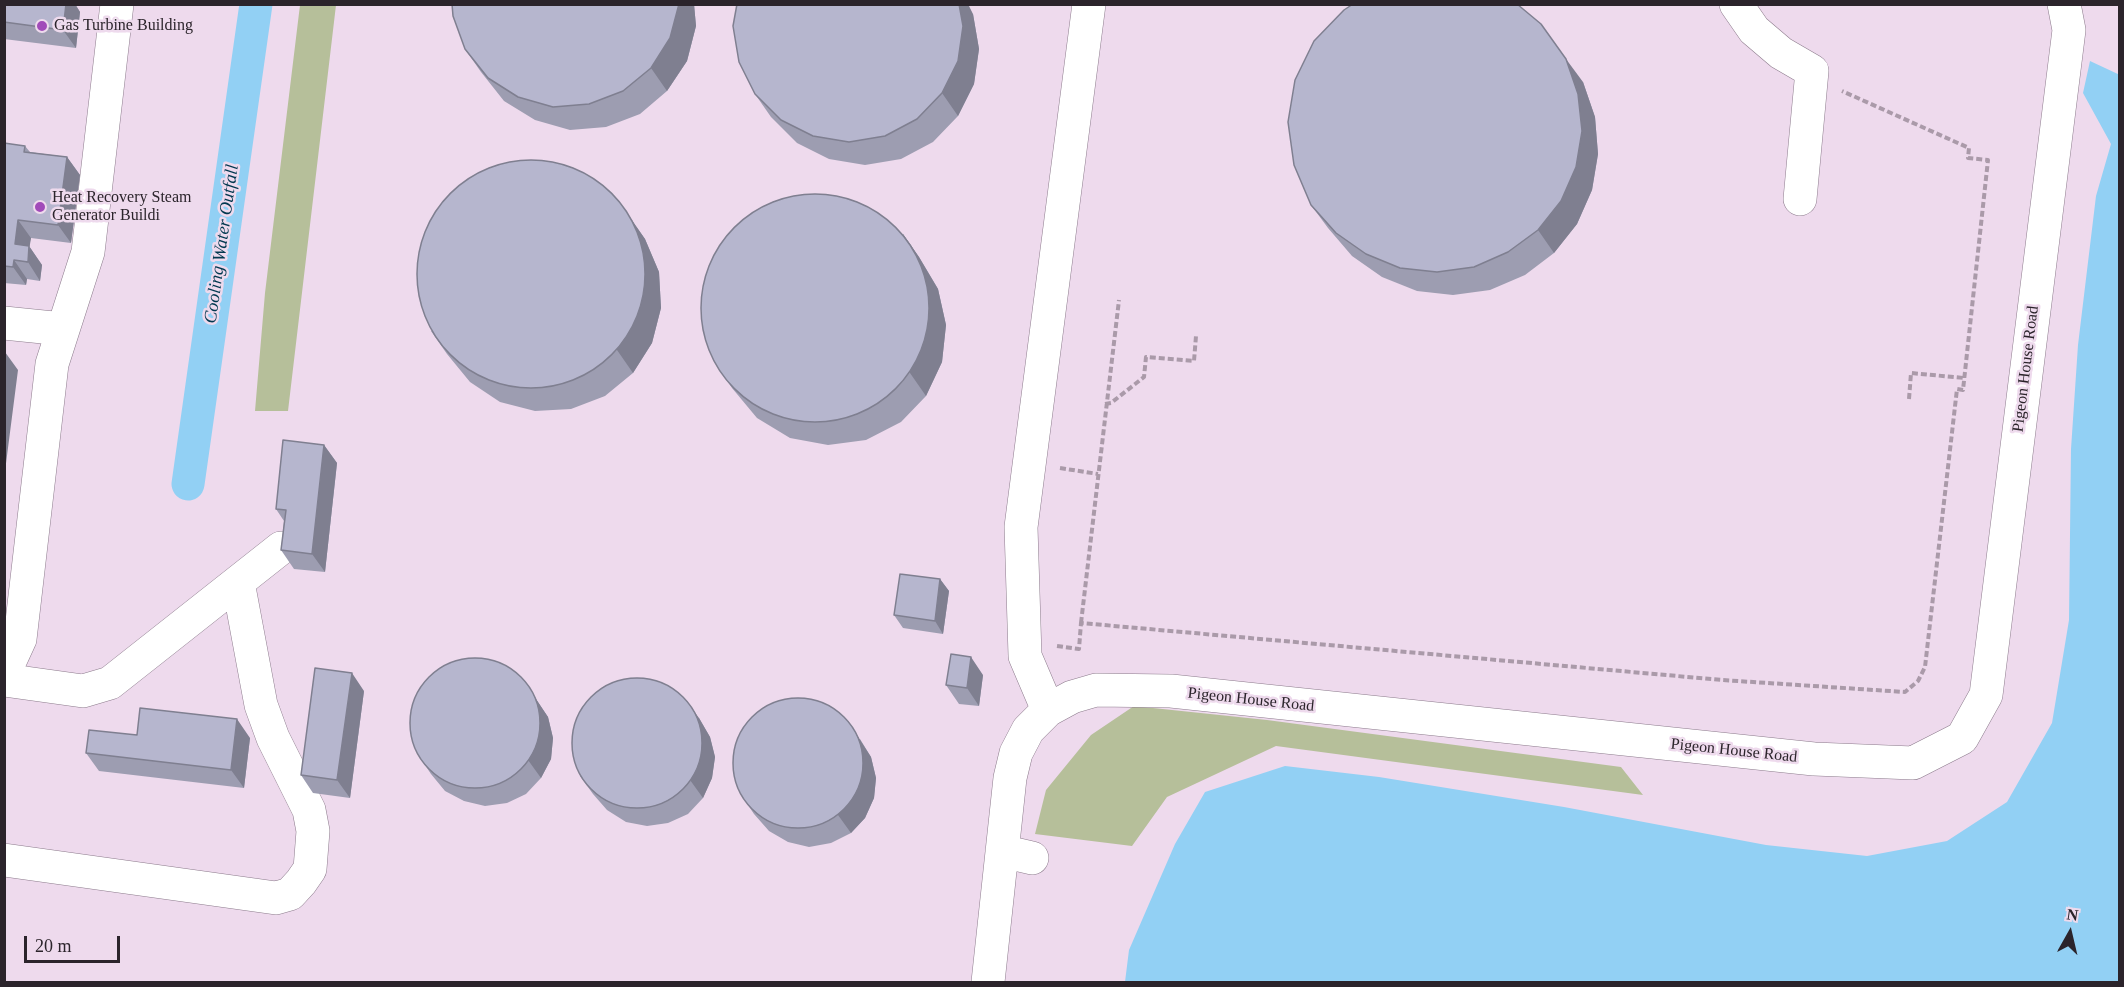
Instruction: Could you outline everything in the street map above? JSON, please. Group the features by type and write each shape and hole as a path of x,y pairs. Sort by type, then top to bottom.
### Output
{"street":[{"path":"4,674 20,639 52,364 88,252 117,4"},
{"path":"1048,710 1025,656 1021,527 1089,4"},
{"path":"1736,4 1754,30 1780,53 1812,71 1800,198"},
{"name":"Pigeon House Road","path":"987,982 1017,855 1016,753 1028,730 1048,710 1072,697 1096,690 1171,691 1814,759 1913,763 1962,738 1986,695 2069,30 2064,4"},
{"path":"4,322 63,329"},
{"path":"4,680 82,692 110,683 282,548"},
{"path":"4,860 276,898 290,894 301,882 310,869 313,831 309,810 273,738 261,705 238,582"}],"path":[{"path":"1082,623 1722,680 1905,692 1918,681 1925,667 1957,389 1963,390 1988,160 1968,158 1969,148 1812,77"},
{"path":"1024,642 1079,649 1105,404 1119,300"},
{"path":"1105,404 1111,403 1144,377 1146,357 1194,361 1197,336"},
{"path":"1909,399 1911,373 1964,378"}],"green space":[{"path":"300,5 336,5 288,411 255,411 265,293"},
{"path":"1134,706 1267,720 1621,767 1643,795 1276,746 1167,797 1132,846 1035,834 1046,790 1091,735"}],"water":[{"path":"2090,61 2120,75 2119,982 1125,982 1129,950 1175,844 1205,792 1285,766 1379,777 1564,807 1766,845 1867,856 1947,841 2007,802 2052,723 2069,620 2071,449 2078,345 2096,196 2111,144 2083,93"}],"building":[{"path":"4,4 66,4 63,30 4,22"},
{"path":"452,4 679,4 670,38 651,68 623,91 589,104 553,107 518,97 488,78 465,49 453,16"},
{"path":"737,4 959,4 963,26 958,61 942,93 917,119 885,136 849,142 813,136 781,120 755,94 739,62 733,26"},
{"path":"1353,4 1517,4 1541,24 1566,59 1578,94 1582,131 1576,167 1561,201 1538,230 1508,252 1474,267 1437,272 1400,268 1366,254 1336,233 1311,205 1294,165 1288,122 1295,80 1314,41 1344,10"},
{"name":"Heat Recovery Steam Generator Buildi","path":"4,143 25,146 24,152 67,157 58,225 18,220 15,244 29,246 28,262 14,260 13,267 4,266"},
{"path":"531,160 553,162 575,169 594,179 619,202 631,220 640,241 645,274 643,296 636,318 626,337 603,362 585,374 564,383 531,388 509,386 487,379 468,369 443,346 431,328 422,307 417,274 419,252 426,230 436,211 459,186 477,174 498,165"},
{"path":"815,194 848,199 869,208 887,220 903,236 915,254 924,275 929,308 924,341 915,362 903,380 887,396 869,408 848,417 815,422 782,417 761,408 743,396 727,380 715,362 706,341 701,308 706,275 715,254 727,236 743,220 761,208 782,199"},
{"path":"283,440 324,445 312,554 281,550 286,510 276,509"},
{"path":"900,574 940,579 935,621 894,615"},
{"path":"951,654 971,657 967,688 946,685"},
{"path":"475,658 500,663 521,677 535,698 540,723 535,748 521,769 500,783 475,788 450,783 429,769 415,748 410,723 415,698 429,677 450,663"},
{"path":"315,668 352,673 337,780 301,775"},
{"path":"637,678 662,683 683,697 697,718 702,743 697,768 683,789 662,803 637,808 612,803 591,789 577,768 572,743 577,718 591,697 612,683"},
{"path":"798,698 823,703 844,717 858,738 863,763 858,788 844,809 823,823 798,828 773,823 752,809 738,788 733,763 738,738 752,717 773,703"},
{"path":"140,708 237,719 231,770 86,753 89,730 137,735"}],"waterway":[{"name":"Cooling Water Outfall","path":"188,484 256,4"}],"place":[{"name":"Gas Turbine Building","path":"42,26"},
{"name":"Heat Recovery Steam Generator Buildi","path":"40,207"}]}
